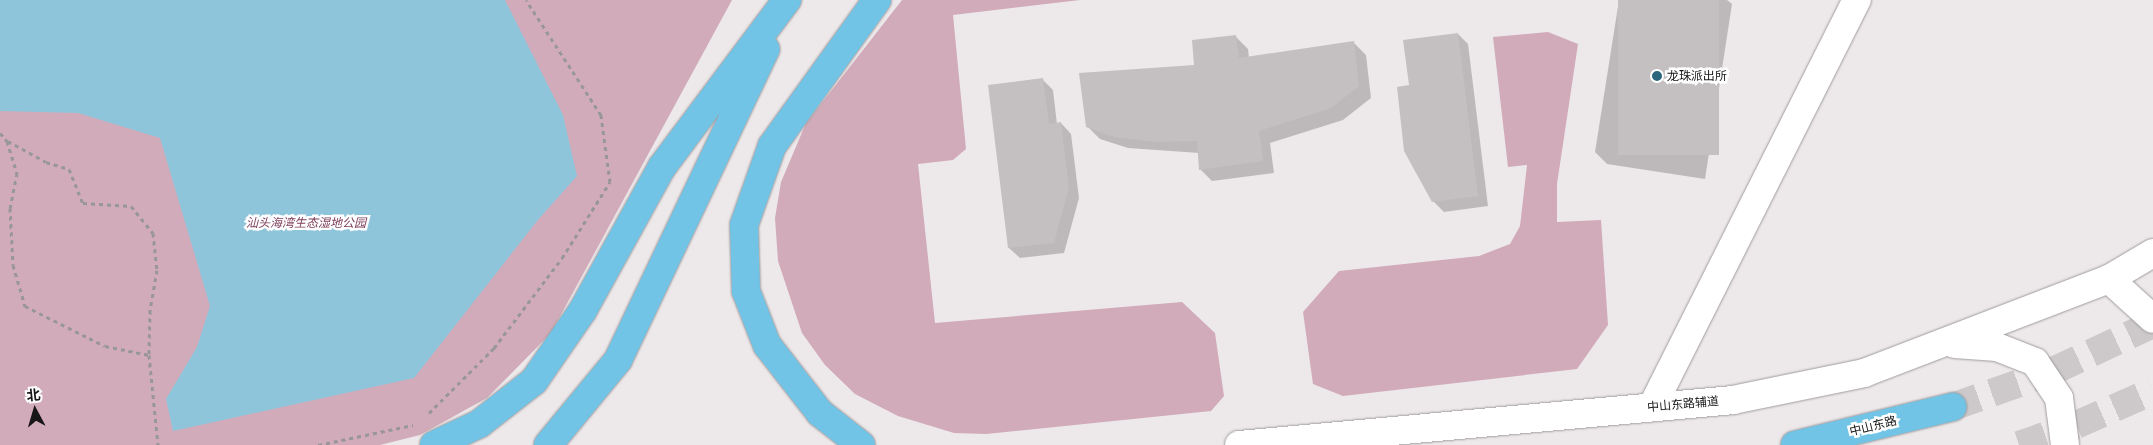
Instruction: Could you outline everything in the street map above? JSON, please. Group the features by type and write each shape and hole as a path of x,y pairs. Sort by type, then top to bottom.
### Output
{"highway":[{"path":"426,434 479,424 534,381 583,310 662,167 788,0"},
{"path":"548,445 618,360 788,0"},
{"path":"861,445 820,413 767,345 746,291 744,225 772,146 877,0"},
{"name":"中山东路","path":"1795,445 1952,407"}],"street":[{"path":"1652,407 1857,0"},
{"name":"中山东路辅道","path":"1239,445 1734,400 1864,374 1947,344 2109,279 2153,253"},
{"path":"2109,279 2153,319"},
{"path":"1947,344 1997,347 2035,362 2058,398 2065,445"}],"path":[{"path":"426,417 494,348 562,258 610,182 601,115 526,0"},
{"path":"0,133 7,141 46,162 69,169 83,203 131,206 153,233 157,270 150,310 149,355 158,445"},
{"path":"7,141 17,173 10,208 13,265 25,306 106,346 149,355"},
{"path":"318,445 426,434"}],"green space":[{"name":"汕头海湾生态湿地公园","path":"0,0 732,0 551,333 487,398 420,435 380,445 0,445"},
{"path":"902,0 1080,0 953,15 966,149 953,160 918,164 935,323 1182,302 1215,333 1224,396 1211,411 986,434 954,433 898,416 855,394 825,365 802,333 778,261 775,218 781,182 806,123"},
{"path":"1548,32 1578,44 1557,184 1557,222 1601,220 1608,325 1577,369 1343,396 1313,384 1303,312 1339,271 1479,256 1510,244 1520,226 1527,165 1508,167 1493,37"}],"water":[{"path":"0,0 505,0 563,115 577,176 537,221 414,378 173,431 166,399 197,347 210,306 160,138 78,113 0,111"}],"building":[{"name":"龙珠派出所","path":"1618,0 1719,0 1719,155 1618,155"},
{"path":"1458,33 1478,196 1432,202 1404,151 1397,87 1409,85 1403,40"},
{"path":"1236,35 1239,58 1354,41 1359,86 1331,108 1259,131 1263,161 1199,170 1197,141 1155,142 1115,137 1086,127 1079,73 1194,65 1192,40"},
{"path":"1043,78 1049,124 1061,122 1069,187 1054,243 1008,248 988,85"}],"tunnel":[{"path":"1952,407 2053,371 2153,324"},
{"path":"2019,445 2076,425 2153,391"}],"place":[{"name":"龙珠派出所","path":"1657,76"}]}
